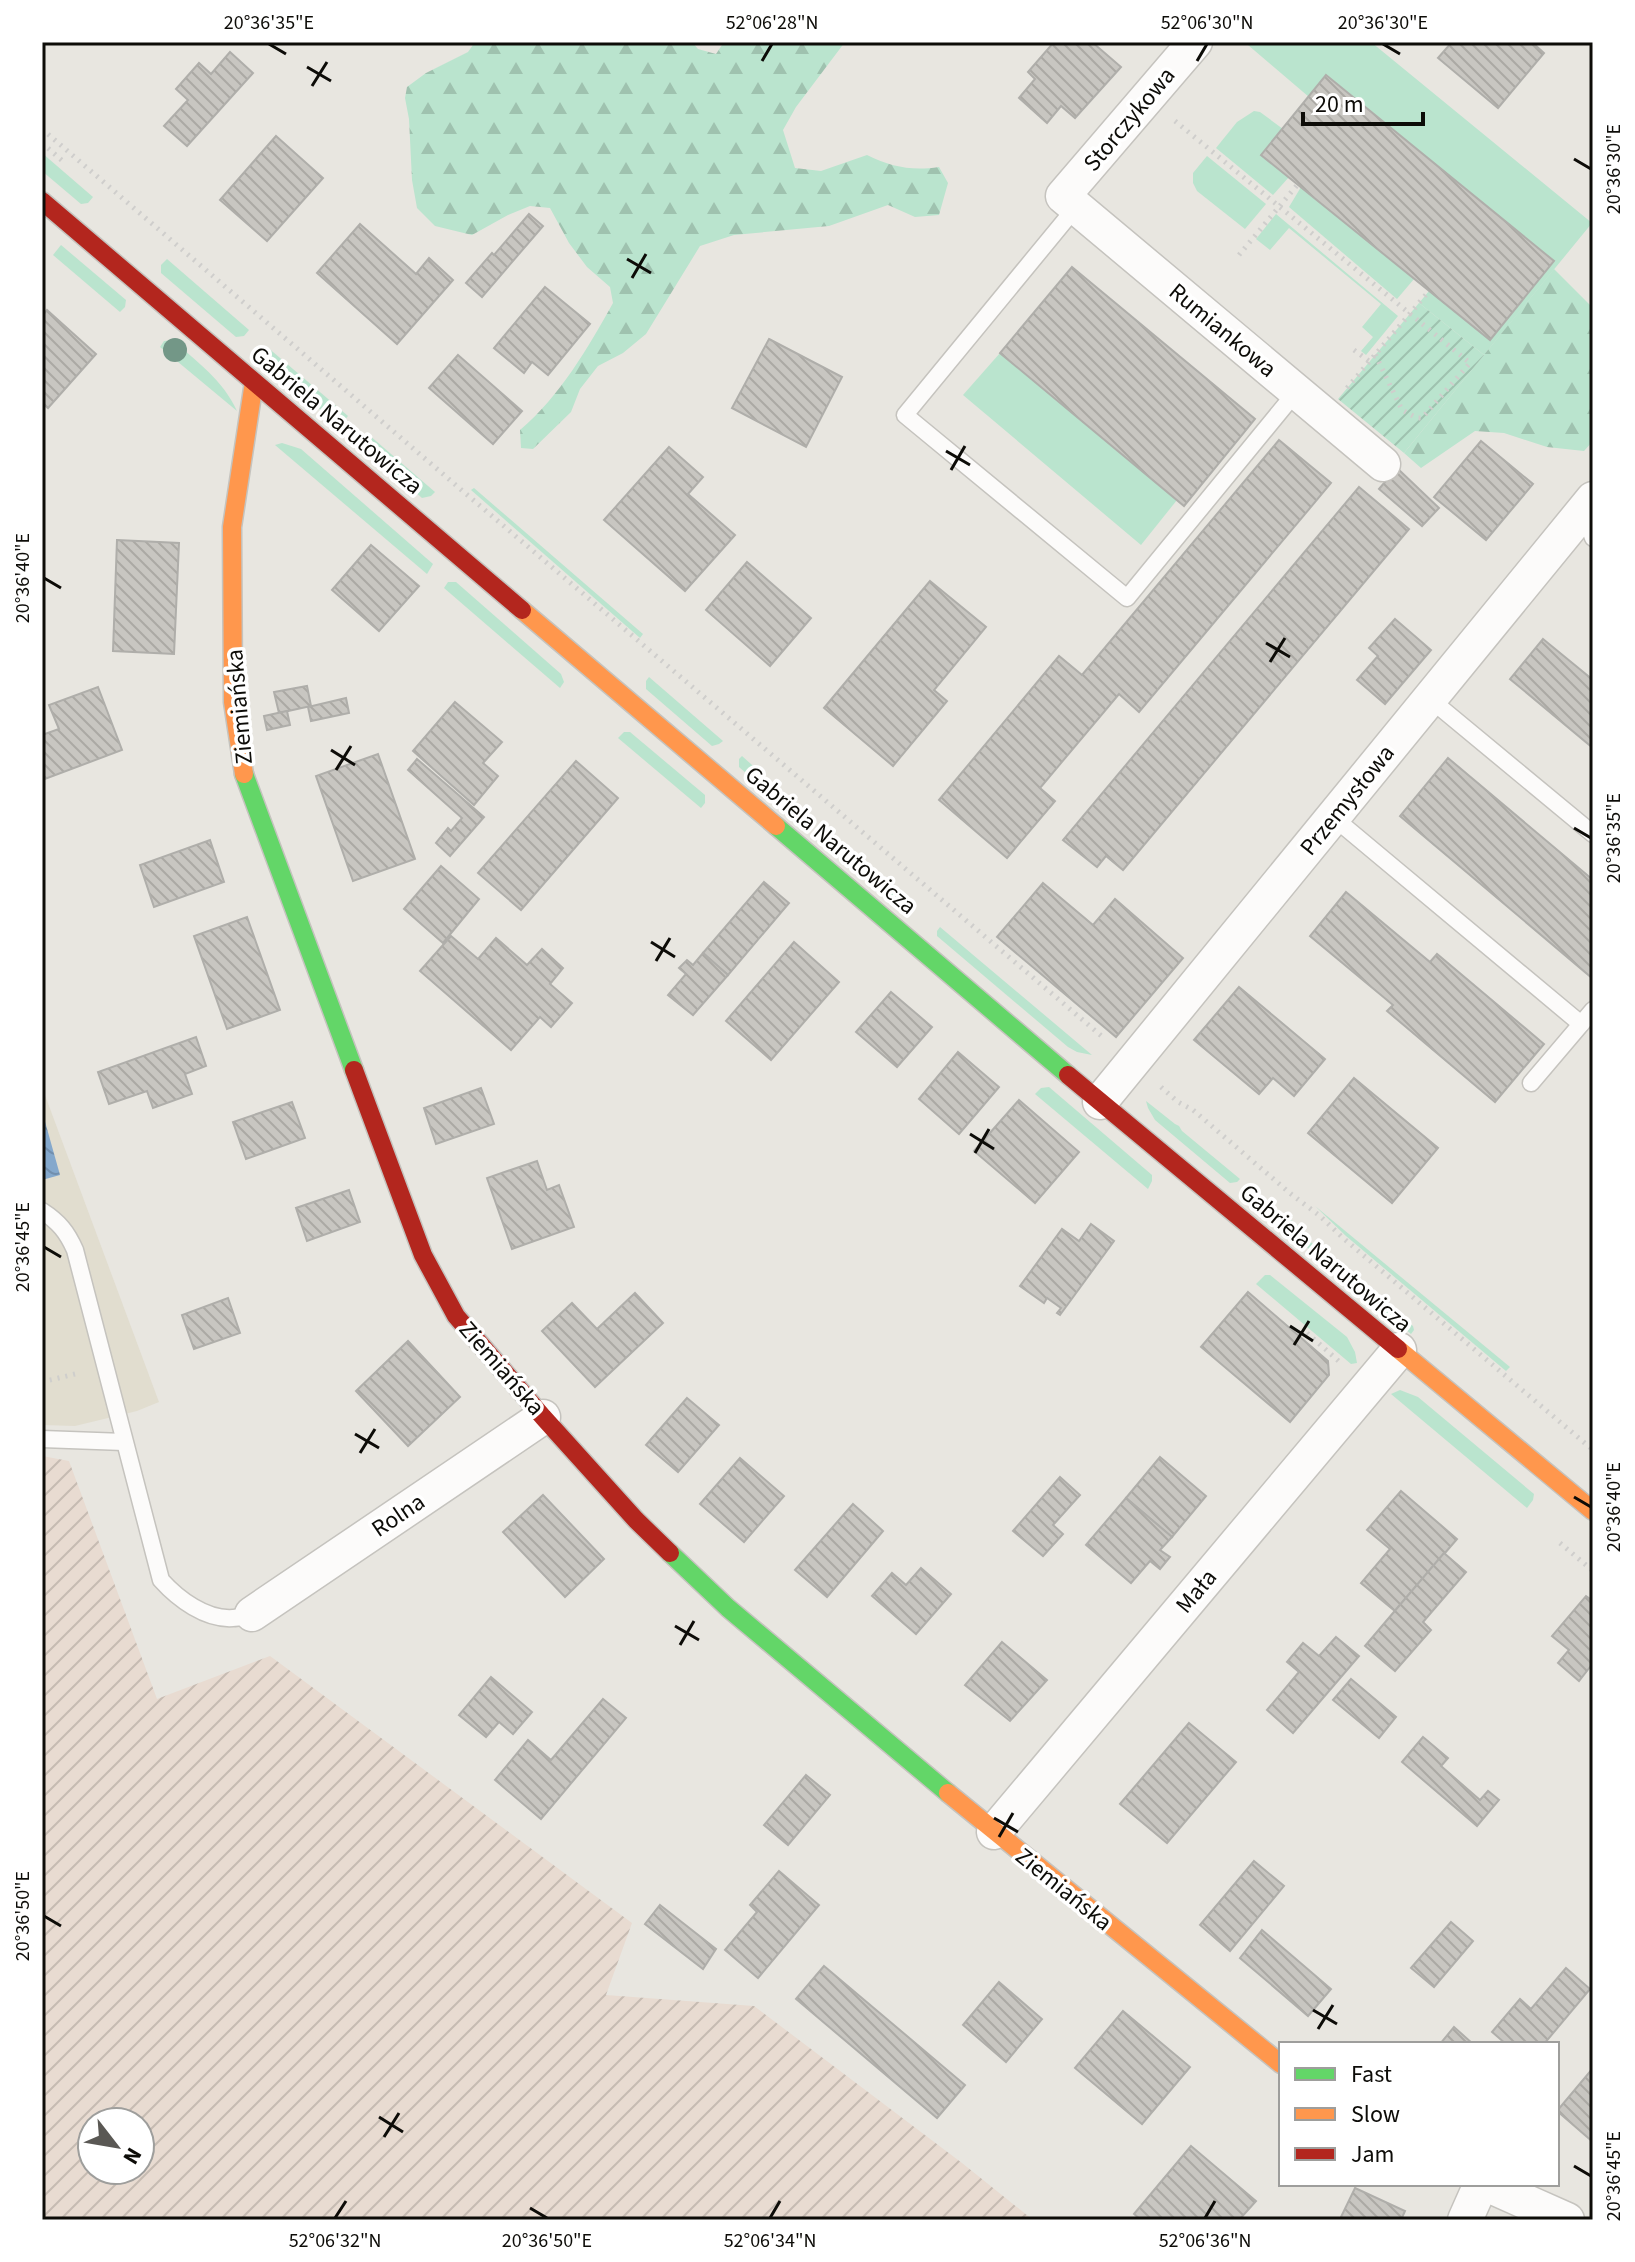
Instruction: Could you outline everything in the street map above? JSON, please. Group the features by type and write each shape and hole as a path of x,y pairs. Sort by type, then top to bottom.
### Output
{"street":[{"name":"Storczykowa","path":"1070,202 1146,99 1193,43"},
{"name":"Gabriela Narutowicza","path":"42,201 1100,1102 1593,1511"},
{"name":"Rumiankowa","path":"1070,202 1383,464"},
{"name":"Ziemiańska","path":"254,382 232,527 233,702 244,775 423,1255 456,1316 636,1520 728,1608 994,1832 1279,2062"},
{"name":"Przemysłowa","path":"1100,1102 1430,699 1590,516"},
{"name":"Mała","path":"994,1832 1399,1350"},
{"name":"Rolna","path":"252,1614 543,1417"},
{"path":"1465,2220 1483,2186"},
{"path":"1489,2186 1567,2220"}],"lane":[{"path":"1070,202 905,415 1127,598 1296,392"},
{"path":"1430,699 1593,834"},
{"path":"1333,817 1581,1024"},
{"path":"1531,1083 1593,1010"},
{"path":"42,1211 68,1233 75,1250 161,1580 175,1596 214,1615 232,1618 252,1614"},
{"path":"42,1439 124,1442"}],"path":[{"path":"1146,99 1470,363 1422,418 1417,418 1402,410 1375,354"},
{"path":"42,129 1178,1102 1193,1110 1320,1216 1593,1450"},
{"path":"1239,255 1298,184"},
{"path":"1325,415 1429,291"},
{"path":"1354,350 1369,361"},
{"path":"1301,1329 1348,1369"},
{"path":"1552,1536 1593,1571"}],"shaded area":[{"path":"42,1087 159,1402 137,1411 75,1426 42,1425"},
{"path":"42,1456 69,1461 157,1699 270,1656 632,1923 606,1995 754,2006 1033,2220 42,2220"}],"green space":[{"path":"475,42 692,42 698,49 716,54 724,42 845,42 796,107 783,130 795,168 821,171 867,155 902,167 939,167 948,183 939,215 915,217 888,205 829,226 734,235 700,246 646,334 623,353 598,366 580,389 571,412 533,449 521,448 520,430 560,387 613,303 610,287 587,267 569,243 550,208 530,206 472,235 435,226 417,208 405,98 407,87 426,73 468,52"},
{"path":"1250,42 1371,42 1592,223 1484,355 1419,303 1429,291 1490,340 1554,261 1327,76 1309,97 1248,45"},
{"path":"1254,111 1283,129 1289,177 1273,195 1216,148 1237,122"},
{"path":"42,153 93,197 88,203 81,204 42,171"},
{"path":"1207,156 1266,204 1245,229 1197,191 1193,173"},
{"path":"1301,187 1414,279 1397,299 1289,207"},
{"path":"1276,214 1398,316 1366,355 1361,351 1373,337 1362,327 1381,304 1289,228 1270,250 1256,239"},
{"path":"61,245 126,300 120,312 53,255"},
{"path":"167,259 249,330 244,336 236,337 161,273 161,265"},
{"path":"1554,269 1593,308 1593,441 1584,451 1547,447 1504,433 1475,431 1421,468 1404,453"},
{"path":"1419,303 1484,355 1404,453 1338,399"},
{"path":"173,340 217,381 237,411 160,347 164,341"},
{"path":"266,346 348,416 343,422 336,423 262,360 261,353"},
{"path":"1000,353 1177,500 1141,545 963,395"},
{"path":"369,435 435,492 422,498 364,447 364,439"},
{"path":"282,443 301,449 433,564 427,574 275,445"},
{"path":"474,488 643,634 640,638 471,490"},
{"path":"448,582 456,582 561,674 564,682 560,688 444,588"},
{"path":"649,677 723,741 712,746 646,689"},
{"path":"624,732 630,732 705,795 701,808 618,738"},
{"path":"742,756 809,816 797,818 739,767"},
{"path":"831,836 916,907 906,911 830,846"},
{"path":"940,927 1092,1055 1068,1047 937,936"},
{"path":"1049,1087 1152,1175 1148,1189 1035,1094 1041,1088"},
{"path":"1146,1101 1240,1179 1230,1183 1155,1120"},
{"path":"1257,1194 1303,1229 1307,1239 1413,1326 1411,1334 1255,1204"},
{"path":"1315,1206 1510,1367 1506,1371 1346,1236"},
{"path":"1265,1275 1270,1275 1347,1337 1357,1363 1351,1364 1256,1284"},
{"path":"1400,1390 1418,1397 1534,1494 1527,1508 1391,1394"}],"water":[{"path":"42,1111 60,1175 42,1180"}],"building":[{"path":"1054,42 1092,42 1121,67 1075,118 1061,106 1047,123 1019,98 1035,79 1028,72"},
{"path":"1452,42 1532,42 1544,53 1498,108 1438,58"},
{"path":"230,52 253,73 187,146 164,126 188,100 176,89 199,63 211,74"},
{"path":"1326,75 1554,261 1490,340 1261,155"},
{"path":"276,136 323,178 267,241 220,200"},
{"path":"529,214 543,226 482,297 466,283"},
{"path":"360,224 416,274 429,258 453,280 397,344 317,273"},
{"path":"1072,267 1255,419 1184,506 1000,353"},
{"path":"545,287 590,324 548,375 532,362 524,373 494,348"},
{"path":"47,310 96,354 48,408 42,403 42,316"},
{"path":"769,339 842,377 806,447 732,408"},
{"path":"458,355 522,411 493,444 429,388"},
{"path":"1279,440 1331,483 1139,712 1119,694 1040,788 1055,801 1007,858 939,800 1059,656 1082,675"},
{"path":"1481,441 1533,484 1486,540 1434,497"},
{"path":"669,447 703,477 688,494 735,535 685,591 604,520"},
{"path":"1397,468 1439,508 1422,526 1379,489"},
{"path":"1359,487 1409,529 1123,870 1106,856 1097,867 1063,840"},
{"path":"117,540 179,543 174,654 113,651"},
{"path":"371,545 419,586 379,631 332,590"},
{"path":"747,562 811,618 770,666 706,610"},
{"path":"930,581 986,627 934,690 947,701 893,766 824,708"},
{"path":"1395,619 1431,650 1385,704 1357,680 1378,656 1369,648"},
{"path":"1543,639 1593,680 1593,748 1510,679"},
{"path":"307,686 311,706 279,713 274,692"},
{"path":"98,687 122,750 42,780 42,735 59,729 49,705"},
{"path":"346,698 349,713 311,721 308,707"},
{"path":"455,702 502,742 483,763 498,776 474,805 413,751"},
{"path":"287,711 290,725 267,730 264,716"},
{"path":"378,754 415,859 353,881 316,776"},
{"path":"1448,758 1593,880 1592,978 1400,816"},
{"path":"417,759 484,817 450,856 436,843 448,828 451,831 462,818 408,770"},
{"path":"576,761 618,798 521,910 478,873"},
{"path":"210,840 224,882 154,907 140,865"},
{"path":"441,866 479,899 443,943 404,909"},
{"path":"764,882 789,903 728,975 703,953"},
{"path":"1043,883 1093,925 1115,899 1183,958 1116,1037 997,937"},
{"path":"1346,892 1430,962 1437,954 1544,1044 1495,1102 1387,1011 1393,1005 1310,936"},
{"path":"247,917 280,1010 227,1029 194,936"},
{"path":"451,936 478,959 496,938 527,965 542,949 563,968 550,984 572,1003 551,1027 540,1017 511,1050 420,971"},
{"path":"794,942 839,982 771,1060 726,1021"},
{"path":"703,953 728,975 693,1015 668,995 686,974 679,968 687,960 693,965"},
{"path":"1239,987 1325,1059 1294,1096 1273,1078 1259,1094 1194,1040"},
{"path":"891,992 932,1027 897,1067 856,1032"},
{"path":"196,1037 206,1066 185,1074 192,1094 153,1108 147,1091 109,1104 98,1072"},
{"path":"958,1052 999,1087 959,1134 919,1099"},
{"path":"1354,1078 1438,1148 1392,1203 1308,1133"},
{"path":"481,1088 494,1124 436,1144 424,1108"},
{"path":"1019,1100 1079,1152 1035,1203 974,1151"},
{"path":"292,1102 305,1138 246,1159 233,1122"},
{"path":"537,1161 547,1190 559,1185 574,1227 512,1249 487,1178"},
{"path":"349,1190 360,1222 307,1241 296,1208"},
{"path":"1091,1224 1114,1241 1060,1315 1057,1313 1061,1308 1047,1298 1044,1303 1020,1286 1062,1229 1079,1241"},
{"path":"1248,1292 1328,1361 1329,1375 1290,1422 1201,1347"},
{"path":"635,1293 663,1323 595,1387 542,1331 572,1303 597,1329"},
{"path":"228,1298 240,1333 194,1349 182,1315"},
{"path":"408,1341 460,1397 408,1446 356,1391"},
{"path":"687,1398 719,1425 678,1472 646,1445"},
{"path":"1160,1457 1206,1496 1172,1537 1126,1498"},
{"path":"740,1458 784,1496 744,1542 700,1504"},
{"path":"1060,1477 1080,1495 1053,1525 1063,1534 1043,1556 1013,1531"},
{"path":"1401,1491 1457,1539 1395,1611 1361,1583 1390,1549 1367,1530"},
{"path":"543,1495 604,1559 565,1597 503,1532"},
{"path":"1126,1498 1172,1537 1160,1550 1170,1557 1160,1569 1150,1561 1131,1583 1086,1545"},
{"path":"853,1504 883,1531 827,1597 795,1570"},
{"path":"1444,1553 1466,1572 1423,1622 1431,1630 1395,1671 1365,1646"},
{"path":"921,1568 951,1594 916,1634 872,1596 892,1573 906,1585"},
{"path":"1586,1596 1593,1601 1593,1669 1590,1667 1579,1681 1558,1663 1569,1650 1552,1636"},
{"path":"1336,1637 1359,1656 1293,1733 1267,1710 1299,1672 1287,1662 1303,1643 1319,1656"},
{"path":"1002,1642 1047,1680 1010,1721 965,1685"},
{"path":"491,1677 532,1712 513,1734 499,1722 486,1737 459,1715"},
{"path":"1351,1679 1396,1717 1379,1738 1333,1700"},
{"path":"603,1699 626,1718 541,1819 495,1780 528,1740 551,1760"},
{"path":"1189,1723 1236,1762 1167,1843 1120,1804"},
{"path":"1423,1737 1448,1758 1441,1766 1480,1800 1488,1791 1499,1800 1477,1826 1402,1762"},
{"path":"806,1775 830,1795 788,1845 764,1825"},
{"path":"1254,1861 1284,1886 1230,1951 1200,1925"},
{"path":"779,1871 819,1905 758,1978 725,1950 757,1912 750,1905"},
{"path":"660,1905 716,1949 703,1969 645,1924"},
{"path":"1451,1922 1473,1941 1434,1987 1411,1968"},
{"path":"1262,1930 1331,1989 1308,2016 1240,1958"},
{"path":"824,1966 965,2085 937,2118 796,1999"},
{"path":"1566,1968 1590,1989 1546,2042 1504,2042 1492,2032 1520,1999 1531,2009"},
{"path":"999,1982 1042,2019 1006,2062 963,2025"},
{"path":"1123,2011 1190,2067 1142,2124 1075,2068"},
{"path":"1454,2027 1471,2042 1442,2042"},
{"path":"1593,2068 1593,2142 1559,2113 1559,2109"},
{"path":"1191,2146 1256,2201 1239,2220 1141,2220 1134,2214"},
{"path":"1355,2188 1405,2211 1401,2220 1340,2219"}],"traffic: fast":[{"path":"244,774 354,1070"},
{"path":"776,826 1068,1075"},
{"path":"670,1553 728,1608 948,1793"}],"traffic: slow":[{"path":"244,774 233,702 232,527 254,382"},
{"path":"522,610 776,826"},
{"path":"1398,1349 1593,1511"},
{"path":"948,1793 1279,2062"}],"traffic: jam":[{"path":"42,201 522,610"},
{"path":"354,1070 423,1255 456,1316 636,1520 670,1553"},
{"path":"1068,1075 1398,1349"}]}
